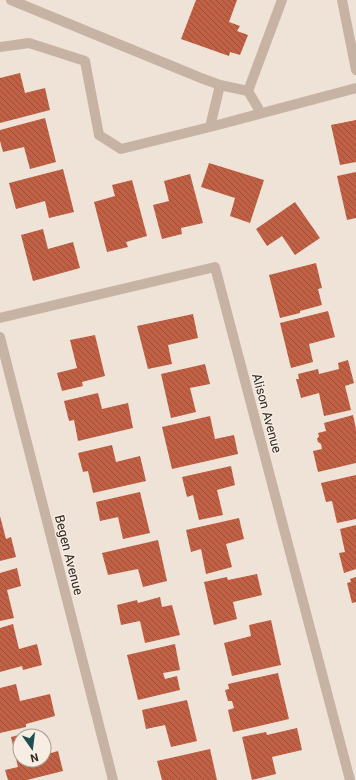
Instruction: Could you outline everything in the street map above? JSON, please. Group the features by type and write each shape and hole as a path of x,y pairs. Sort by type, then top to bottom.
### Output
{"street":[{"path":"11,0 201,78 220,85 248,91 261,113"},
{"path":"248,91 282,0"},
{"path":"342,0 356,70"},
{"path":"0,47 29,43 85,61 99,135 122,149 356,88"},
{"path":"210,127 220,85"},
{"name":"Alison Avenue","path":"0,318 215,267 350,780"},
{"name":"Begen Avenue","path":"0,337 114,780"}],"building":[{"path":"196,0 237,0 229,22 240,26 237,31 248,35 240,55 230,52 229,56 181,39"},
{"path":"20,73 25,93 45,88 50,110 0,123 0,78"},
{"path":"45,118 56,162 30,169 24,147 3,152 0,141 0,130"},
{"path":"356,120 356,162 340,165 331,125"},
{"path":"209,163 264,180 250,223 230,216 235,198 201,187"},
{"path":"63,169 74,212 49,218 45,201 16,209 9,183"},
{"path":"356,172 356,218 347,220 337,176"},
{"path":"190,174 203,223 181,228 182,234 162,239 153,205 169,201 164,181"},
{"path":"132,180 147,236 126,242 128,247 107,252 94,202 115,196 112,185"},
{"path":"295,202 320,238 295,255 282,236 267,246 256,229"},
{"path":"43,229 48,249 73,242 80,268 33,281 21,235"},
{"path":"316,263 322,288 318,289 322,305 280,318 269,275"},
{"path":"328,311 335,337 309,344 313,362 291,368 280,323"},
{"path":"193,314 198,338 168,345 172,364 148,369 137,326"},
{"path":"95,335 105,376 82,382 83,386 62,391 57,373 77,368 70,340"},
{"path":"348,360 354,383 345,386 351,410 324,416 319,393 301,398 296,379 299,379 298,374 318,369 319,374 339,369 338,363"},
{"path":"205,364 210,384 190,388 196,412 171,418 161,374"},
{"path":"98,393 102,409 128,403 133,428 78,441 74,420 69,421 64,401"},
{"path":"353,415 356,429 356,463 318,472 313,451 322,449 321,444 317,439 319,436 318,433 326,431 324,423"},
{"path":"210,416 215,439 234,435 238,454 172,469 162,427"},
{"path":"112,445 116,462 140,456 146,481 93,493 88,471 83,472 78,453"},
{"path":"231,466 235,485 217,490 223,515 199,520 193,495 187,497 182,477"},
{"path":"356,475 356,519 337,523 332,501 326,502 321,483"},
{"path":"140,492 150,533 123,539 118,517 100,521 96,502"},
{"path":"0,516 6,539 11,537 16,557 0,561"},
{"path":"239,518 244,539 226,544 232,567 206,574 201,549 191,552 186,530"},
{"path":"356,525 356,569 344,573 339,553 345,552 340,529"},
{"path":"158,540 167,581 143,587 138,569 108,575 102,553"},
{"path":"17,568 21,586 7,590 14,618 0,621 0,573"},
{"path":"257,574 262,595 233,602 237,619 214,625 204,582 227,577 228,580"},
{"path":"356,577 356,602 352,603 347,583 351,582 350,579"},
{"path":"160,597 162,607 172,605 180,635 145,643 140,621 121,625 117,605 137,600 138,603"},
{"path":"271,620 281,665 232,676 224,643 251,636 249,625"},
{"path":"13,624 19,649 37,644 42,665 23,670 22,666 0,672 0,628"},
{"path":"175,644 180,670 163,673 165,679 177,676 180,690 138,700 127,655"},
{"path":"278,673 289,719 233,732 228,710 234,708 232,701 228,701 225,690 229,689 228,684"},
{"path":"16,684 20,701 50,694 55,716 26,724 26,727 12,728 12,730 0,733 0,688"},
{"path":"187,700 197,741 171,747 165,725 146,729 142,710"},
{"path":"297,728 302,750 272,757 276,774 252,780 242,737 266,732 267,735"},
{"path":"210,749 217,780 162,780 157,761"},
{"path":"58,751 63,771 27,780 8,780 5,770 14,768 52,768 52,753"}]}
